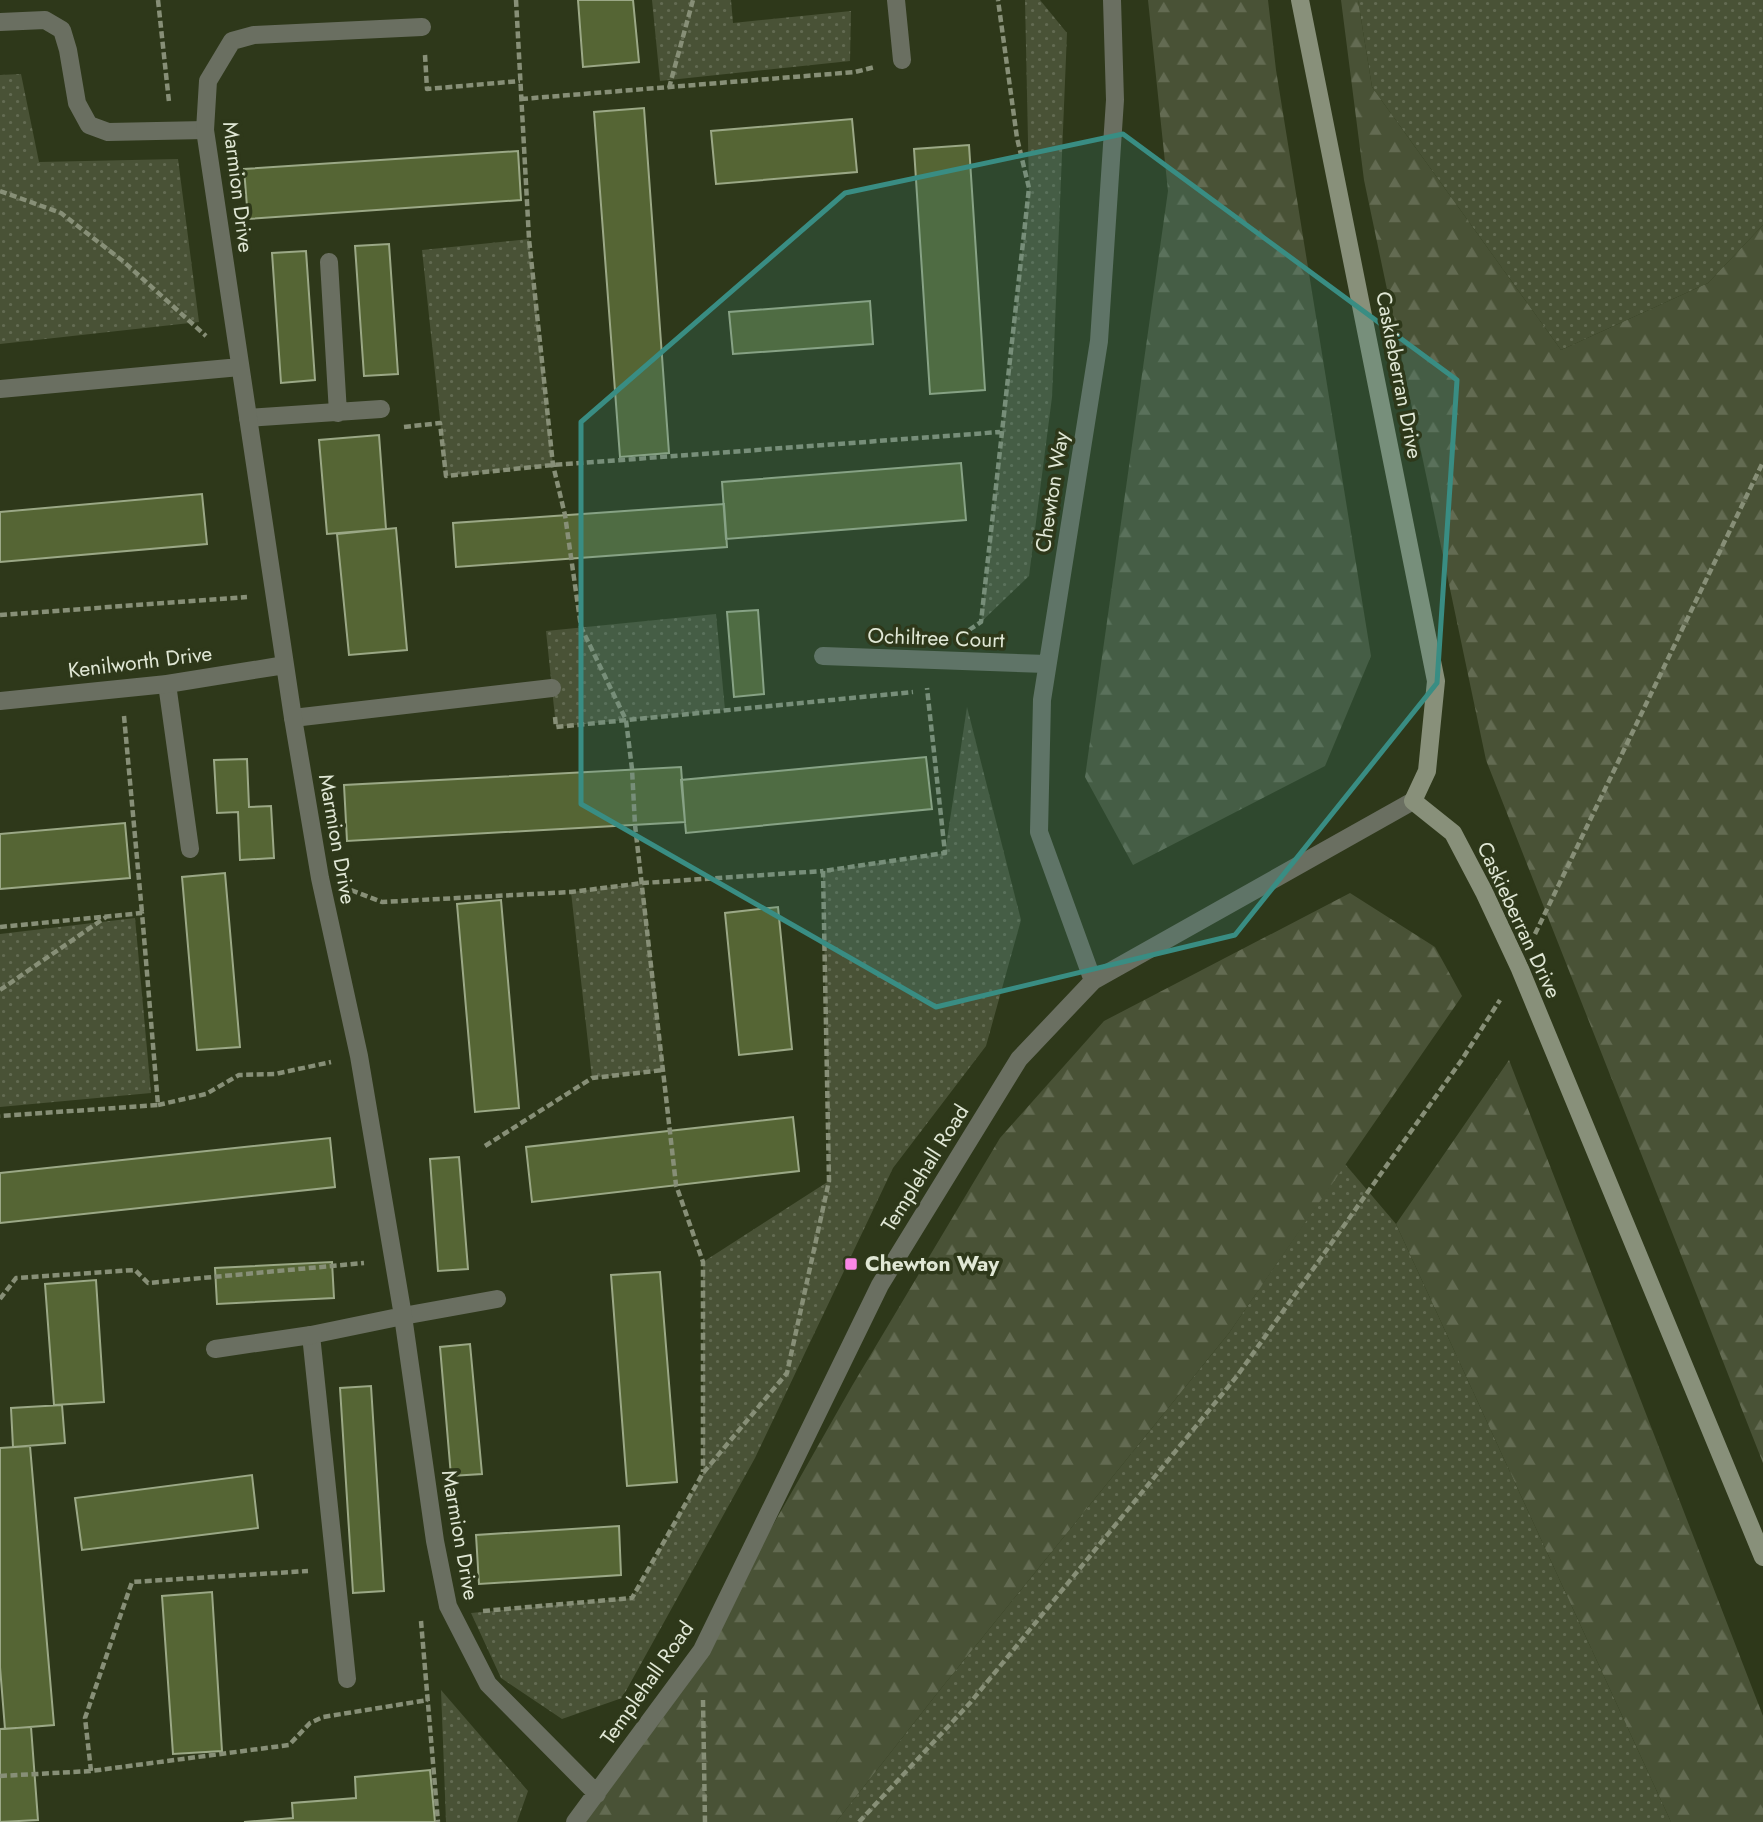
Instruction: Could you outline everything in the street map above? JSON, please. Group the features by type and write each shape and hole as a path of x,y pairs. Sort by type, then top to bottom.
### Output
{"street":[{"path":"896,0 902,60"},
{"name":"Chewton Way","path":"1093,981 1040,832 1042,701 1099,341 1115,100 1111,0"},
{"name":"Caskieberran Drive","path":"1300,0 1436,681 1427,771 1413,801 1453,834 1520,969 1763,1557"},
{"path":"0,22 45,20 62,30 77,103 89,125 108,132 205,130"},
{"name":"Marmion Drive","path":"422,27 254,35 232,41 208,81 205,130 293,718 320,878 359,1056 403,1316 435,1542 448,1606 488,1684 597,1794"},
{"path":"329,262 338,412"},
{"path":"0,389 240,367"},
{"path":"248,418 382,409"},
{"name":"Ochiltree Court","path":"823,656 1047,664"},
{"name":"Kenilworth Drive","path":"0,701 167,684 285,665"},
{"path":"167,684 190,849"},
{"path":"293,718 552,688"},
{"name":"Templehall Road","path":"575,1822 702,1650 880,1285 1019,1059 1093,981 1413,801"},
{"path":"215,1349 311,1335 497,1298"},
{"path":"311,1335 347,1679"}],"path":[{"path":"158,0 172,130"},
{"path":"516,0 529,239 553,465 565,515 581,627 626,720 635,825 676,1185 703,1262 703,1473"},
{"path":"669,88 693,0"},
{"path":"320,878 382,902 571,892 643,883 823,871 945,853 924,660 981,622 1029,188 1017,138 998,0"},
{"path":"422,27 427,89 520,81"},
{"path":"521,99 855,72 902,60"},
{"path":"0,191 61,213 124,262 240,367"},
{"path":"382,409 385,429 440,424 446,476 553,465 1000,432"},
{"path":"859,1822 970,1703 1237,1376 1461,1061 1520,969 1763,462"},
{"path":"0,615 274,594"},
{"path":"552,688 556,727 927,691"},
{"path":"121,689 158,1105"},
{"path":"448,1606 471,1613 632,1598 703,1473 787,1373 829,1181 823,871"},
{"path":"0,927 142,914"},
{"path":"0,990 107,917"},
{"path":"0,1116 158,1105 206,1094 239,1075 275,1074 359,1056"},
{"path":"485,1146 592,1078 664,1070"},
{"path":"0,1299 16,1278 135,1270 148,1283 394,1260"},
{"path":"91,1771 85,1718 132,1582 335,1569"},
{"path":"421,1617 438,1822"},
{"path":"702,1650 705,1822"},
{"path":"0,1776 91,1771 289,1745 310,1723 323,1717 428,1700"}],"highlighted area":[{"path":"1123,134 1457,380 1437,683 1235,935 936,1007 581,804 581,422 845,193"}],"green space":[{"path":"652,0 731,0 733,23 851,11 850,61 660,81"},
{"path":"1025,0 1040,0 1067,33 1052,397 1029,576 981,622 1029,188"},
{"path":"1148,0 1268,0 1276,70 1371,656 1325,766 1133,865 1085,777 1168,191"},
{"path":"1341,0 1358,0 1372,87 1561,350 1708,283 1763,225 1763,1463 1486,760 1364,180"},
{"path":"1358,0 1763,0 1763,225 1708,283 1561,350 1372,87"},
{"path":"21,74 39,162 178,159 199,322 0,344 0,75"},
{"path":"529,239 553,465 446,476 422,250"},
{"path":"716,614 725,710 556,727 546,631"},
{"path":"967,707 1021,920 986,1046 893,1168 755,1458 622,1698 562,1719 501,1678 471,1613 632,1598 703,1473 703,1262 829,1181 823,871 945,853"},
{"path":"643,883 664,1070 592,1078 571,892"},
{"path":"1350,893 1435,947 1462,996 1229,1333 836,1822 575,1822 702,1650 852,1386 1000,1138 1104,1021"},
{"path":"135,918 151,1093 0,1107 0,934"},
{"path":"1509,1060 1763,1716 1763,1822 1671,1822 1396,1224"},
{"path":"1345,1164 1396,1224 1671,1822 836,1822 1229,1333"},
{"path":"441,1690 528,1791 517,1822 446,1822"}],"building":[{"path":"578,0 633,0 639,62 583,67"},
{"path":"644,108 669,453 620,457 594,112"},
{"path":"852,119 857,172 716,184 711,131"},
{"path":"969,145 985,390 930,394 914,149"},
{"path":"518,151 521,200 248,219 244,169"},
{"path":"389,244 398,374 364,376 355,246"},
{"path":"306,251 315,380 281,383 272,253"},
{"path":"870,301 873,344 733,354 729,312"},
{"path":"379,435 386,529 327,534 319,440"},
{"path":"961,463 966,520 726,539 722,482"},
{"path":"202,494 207,544 0,562 0,512"},
{"path":"724,504 727,547 456,567 453,523"},
{"path":"396,528 407,650 349,655 337,534"},
{"path":"758,610 764,694 734,697 727,612"},
{"path":"926,757 932,809 686,833 681,780"},
{"path":"247,759 249,807 271,806 274,858 240,860 238,812 217,813 214,760"},
{"path":"681,767 685,822 347,841 344,785"},
{"path":"125,823 130,878 0,889 0,834"},
{"path":"225,873 240,1047 197,1050 182,877"},
{"path":"501,900 519,1108 475,1112 457,904"},
{"path":"778,907 792,1049 739,1055 725,913"},
{"path":"793,1117 799,1171 532,1202 526,1147"},
{"path":"330,1138 335,1187 0,1223 0,1173"},
{"path":"459,1157 468,1269 438,1271 430,1159"},
{"path":"332,1262 334,1298 217,1304 215,1268"},
{"path":"660,1272 677,1482 627,1486 611,1275"},
{"path":"96,1280 104,1402 54,1405 45,1284"},
{"path":"470,1344 482,1474 451,1476 440,1347"},
{"path":"371,1386 384,1591 353,1593 340,1388"},
{"path":"62,1405 65,1443 13,1447 11,1408"},
{"path":"30,1446 54,1725 5,1729 0,1667 0,1448"},
{"path":"252,1475 258,1528 82,1550 75,1498"},
{"path":"619,1526 621,1575 479,1584 476,1535"},
{"path":"212,1592 222,1751 173,1754 162,1596"},
{"path":"31,1727 38,1820 0,1822 0,1729"},
{"path":"430,1770 435,1822 244,1822 293,1818 292,1803 356,1798 355,1777"}],"place":[{"name":"Chewton Way","path":"851,1264"}]}
